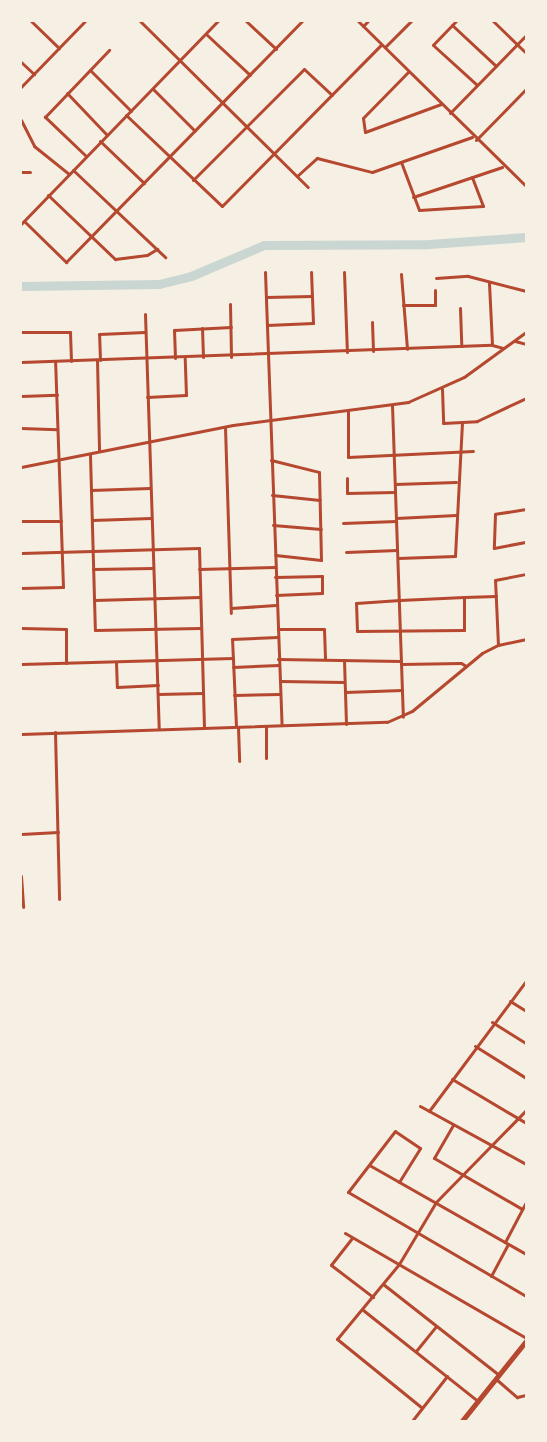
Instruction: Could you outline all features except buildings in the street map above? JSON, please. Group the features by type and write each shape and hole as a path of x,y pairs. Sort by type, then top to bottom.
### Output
{"main road":[{"path":"462,1421 526,1340"}],"street":[{"path":"31,21 59,48"},
{"path":"21,87 85,21"},
{"path":"218,21 22,222 66,262 301,21"},
{"path":"246,21 276,49"},
{"path":"358,21 472,137 526,185"},
{"path":"363,26 368,21"},
{"path":"126,115 222,206 411,21"},
{"path":"456,21 433,45 477,86"},
{"path":"494,21 526,53"},
{"path":"141,22 308,187"},
{"path":"452,25 496,66"},
{"path":"206,33 249,75"},
{"path":"450,113 526,34"},
{"path":"86,156 45,117 109,50"},
{"path":"21,62 33,75"},
{"path":"193,180 304,69 332,96"},
{"path":"90,70 131,111"},
{"path":"408,72 363,118 365,132 441,104"},
{"path":"153,88 195,131"},
{"path":"476,140 526,89"},
{"path":"67,93 107,135"},
{"path":"21,120 34,146 69,174"},
{"path":"21,132 26,130"},
{"path":"297,176 317,158 372,172 472,137"},
{"path":"100,141 144,183"},
{"path":"401,162 419,210 483,206 472,177"},
{"path":"413,197 502,166"},
{"path":"73,170 165,257"},
{"path":"21,172 30,172"},
{"path":"48,195 115,259 147,255 157,249"},
{"path":"265,272 282,726"},
{"path":"267,325 313,323 311,272"},
{"path":"344,272 347,352"},
{"path":"401,274 407,349"},
{"path":"436,278 468,276 526,291"},
{"path":"489,283 492,345"},
{"path":"403,305 435,305 435,290"},
{"path":"266,297 312,296"},
{"path":"230,304 231,357"},
{"path":"460,308 461,346"},
{"path":"145,314 159,729"},
{"path":"372,322 373,351"},
{"path":"175,358 174,330 231,327"},
{"path":"202,328 203,357"},
{"path":"21,332 70,332 71,361"},
{"path":"21,467 270,419 392,405 442,389 505,349 526,332"},
{"path":"99,453 99,334 145,333"},
{"path":"515,341 526,344"},
{"path":"21,362 268,356 492,345 505,349"},
{"path":"147,397 186,395 185,358"},
{"path":"21,588 63,587 56,362"},
{"path":"442,389 443,423 477,421 526,398"},
{"path":"21,396 57,395"},
{"path":"392,405 403,717"},
{"path":"348,411 348,457 472,451"},
{"path":"398,558 455,556 456,482 462,422"},
{"path":"225,427 231,613"},
{"path":"21,428 57,429"},
{"path":"90,455 95,630 200,628"},
{"path":"271,460 319,472 321,560 275,555"},
{"path":"347,478 347,493 395,492"},
{"path":"395,484 456,482"},
{"path":"91,490 150,488"},
{"path":"272,495 320,500"},
{"path":"526,509 495,514 494,548 526,542"},
{"path":"343,523 456,515"},
{"path":"92,520 151,518"},
{"path":"21,521 61,521"},
{"path":"273,525 321,529"},
{"path":"21,553 198,548 204,728"},
{"path":"346,552 397,550"},
{"path":"199,569 275,567"},
{"path":"93,569 153,568"},
{"path":"498,645 495,580 526,574"},
{"path":"275,577 322,576 322,593 276,595"},
{"path":"464,597 464,630 357,631 356,603 400,600 464,597 496,596"},
{"path":"94,600 200,597"},
{"path":"231,608 276,605"},
{"path":"21,628 66,629 66,663"},
{"path":"278,629 324,629 325,659"},
{"path":"239,761 232,639 278,637"},
{"path":"21,734 346,724 403,717 466,666 498,645 526,639"},
{"path":"21,664 233,658"},
{"path":"279,658 460,663 466,666"},
{"path":"344,660 346,724"},
{"path":"116,662 117,687 158,685"},
{"path":"233,667 279,665"},
{"path":"279,681 344,682"},
{"path":"345,692 402,690"},
{"path":"158,694 203,693"},
{"path":"234,696 280,694"},
{"path":"266,726 267,758"},
{"path":"55,732 59,899"},
{"path":"21,834 58,832"},
{"path":"21,876 23,907"},
{"path":"429,1111 492,1022 526,981"},
{"path":"509,1001 526,1011"},
{"path":"492,1022 526,1043"},
{"path":"475,1046 526,1078"},
{"path":"452,1079 526,1123"},
{"path":"420,1106 490,1147 526,1164"},
{"path":"421,1407 337,1339 399,1264 436,1203 526,1110"},
{"path":"453,1125 434,1158 522,1209"},
{"path":"399,1182 420,1148 395,1131 348,1192 526,1296"},
{"path":"370,1165 526,1254"},
{"path":"491,1276 526,1202"},
{"path":"345,1233 526,1340"},
{"path":"352,1238 331,1265 373,1297"},
{"path":"383,1284 497,1377 517,1397 526,1395"},
{"path":"363,1310 478,1401"},
{"path":"416,1351 436,1326"},
{"path":"412,1421 447,1376"}],"waterway":[{"path":"21,286 159,284 191,276 264,245 429,244 526,237"}]}
